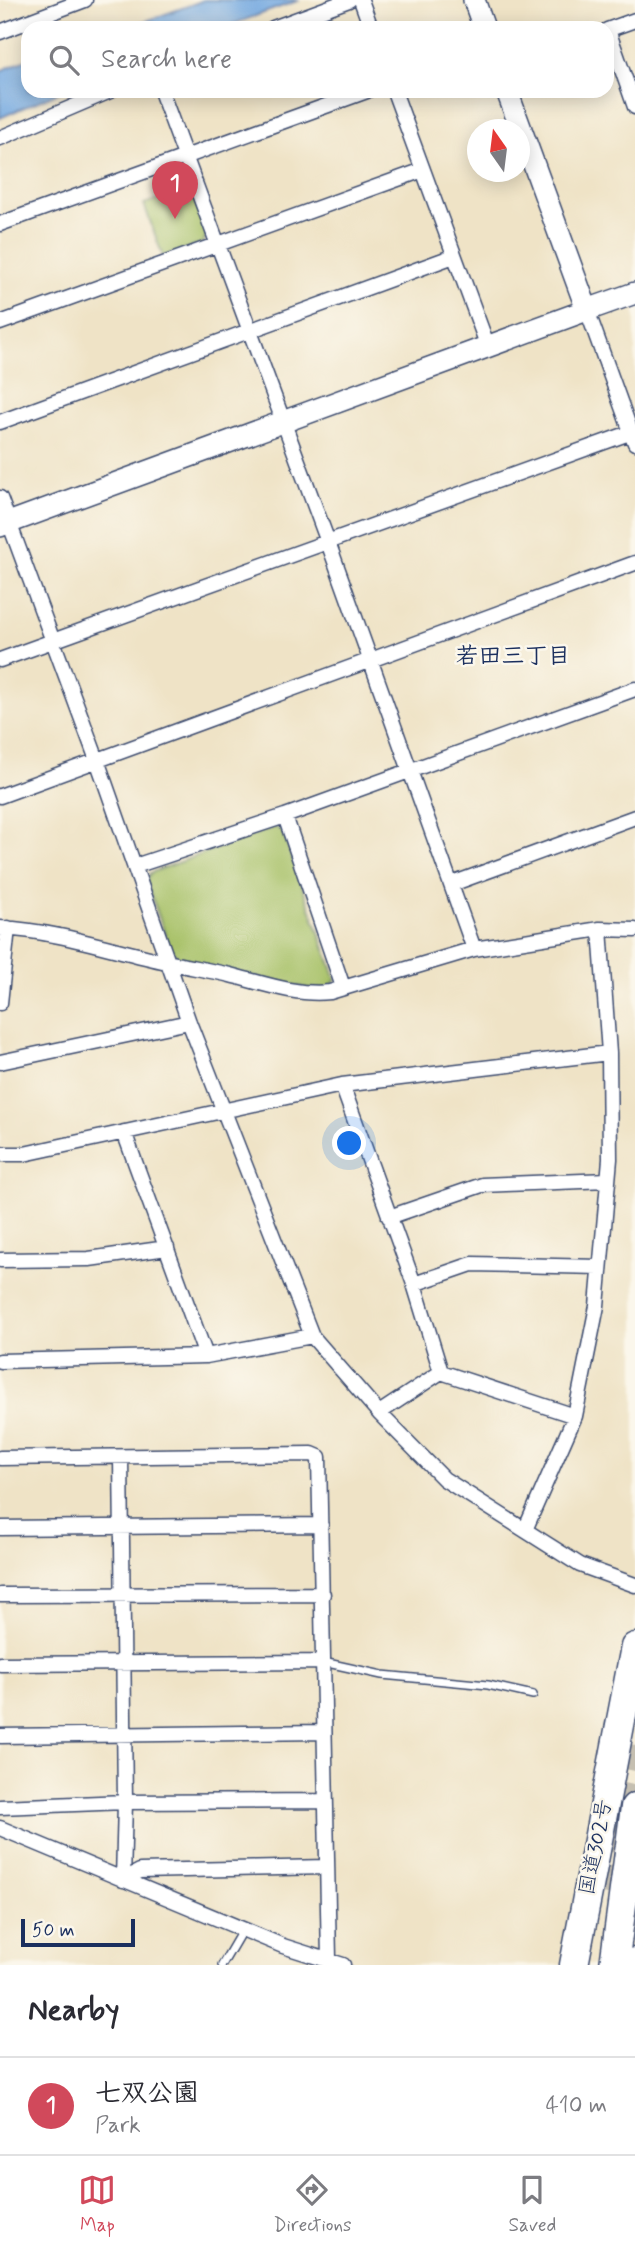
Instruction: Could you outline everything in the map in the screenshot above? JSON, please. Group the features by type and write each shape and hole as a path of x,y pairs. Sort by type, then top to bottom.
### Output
{"highway":[{"name":"国道302号","path":"574,1965 603,1896 635,1647"},
{"path":"590,1965 603,1896 635,1807"},
{"path":"603,1896 614,1965"}],"street":[{"path":"29,21 85,0"},
{"path":"292,21 349,0"},
{"path":"361,0 368,21"},
{"path":"474,0 482,21"},
{"path":"614,28 635,20"},
{"path":"0,32 21,24"},
{"path":"614,49 635,107"},
{"path":"0,138 94,98"},
{"path":"164,98 328,542 474,949"},
{"path":"0,224 347,98"},
{"path":"397,98 488,347"},
{"path":"0,660 634,435 510,98"},
{"path":"0,323 423,170"},
{"path":"0,422 454,256"},
{"path":"5,524 635,293"},
{"path":"0,498 5,524 54,640 189,1022 312,1336 379,1413 444,1479 580,1565 635,1585"},
{"path":"0,796 635,563"},
{"path":"135,866 285,816 635,689"},
{"path":"285,816 343,987"},
{"path":"452,884 635,817"},
{"path":"0,1003 4,928 83,939 169,963 296,991 317,993 474,949 600,929 635,930"},
{"path":"525,1530 575,1416 597,1306 610,1159 609,1053 600,929"},
{"path":"0,1062 189,1022"},
{"path":"0,1154 24,1154 342,1085 609,1053"},
{"path":"342,1085 414,1284 441,1372"},
{"path":"124,1132 205,1356"},
{"path":"389,1217 482,1185 608,1180"},
{"path":"0,1260 89,1259 167,1248"},
{"path":"414,1284 472,1264 600,1267"},
{"path":"0,1361 205,1356 312,1336"},
{"path":"379,1413 441,1372"},
{"path":"441,1372 575,1416"},
{"path":"0,1458 312,1454 319,1457 329,1959"},
{"path":"121,1457 125,1802 123,1880"},
{"path":"0,1528 321,1525"},
{"path":"0,1595 323,1594"},
{"path":"0,1664 322,1662"},
{"path":"0,1737 324,1732"},
{"path":"0,1807 125,1802 325,1801"},
{"path":"0,1828 283,1946 343,1965"},
{"path":"123,1880 140,1871 327,1867"}],"lane":[{"path":"322,1662 382,1675 488,1685 533,1695"},
{"path":"222,1965 244,1928"}],"green space":[{"path":"191,187 207,234 203,243 163,257 144,204"},
{"path":"275,827 282,831 336,979 330,988 309,989 180,960 169,945 146,881 150,873"}],"water":[{"path":"204,0 300,0 242,21 146,21"},
{"path":"21,62 21,98 45,98 0,118 0,71"}],"tunnel":[{"path":"603,1893 635,1745"}],"place":[{"name":"七双公園","path":"175,219"}],"district":[{"name":"若田三丁目","path":"513,655"}]}
